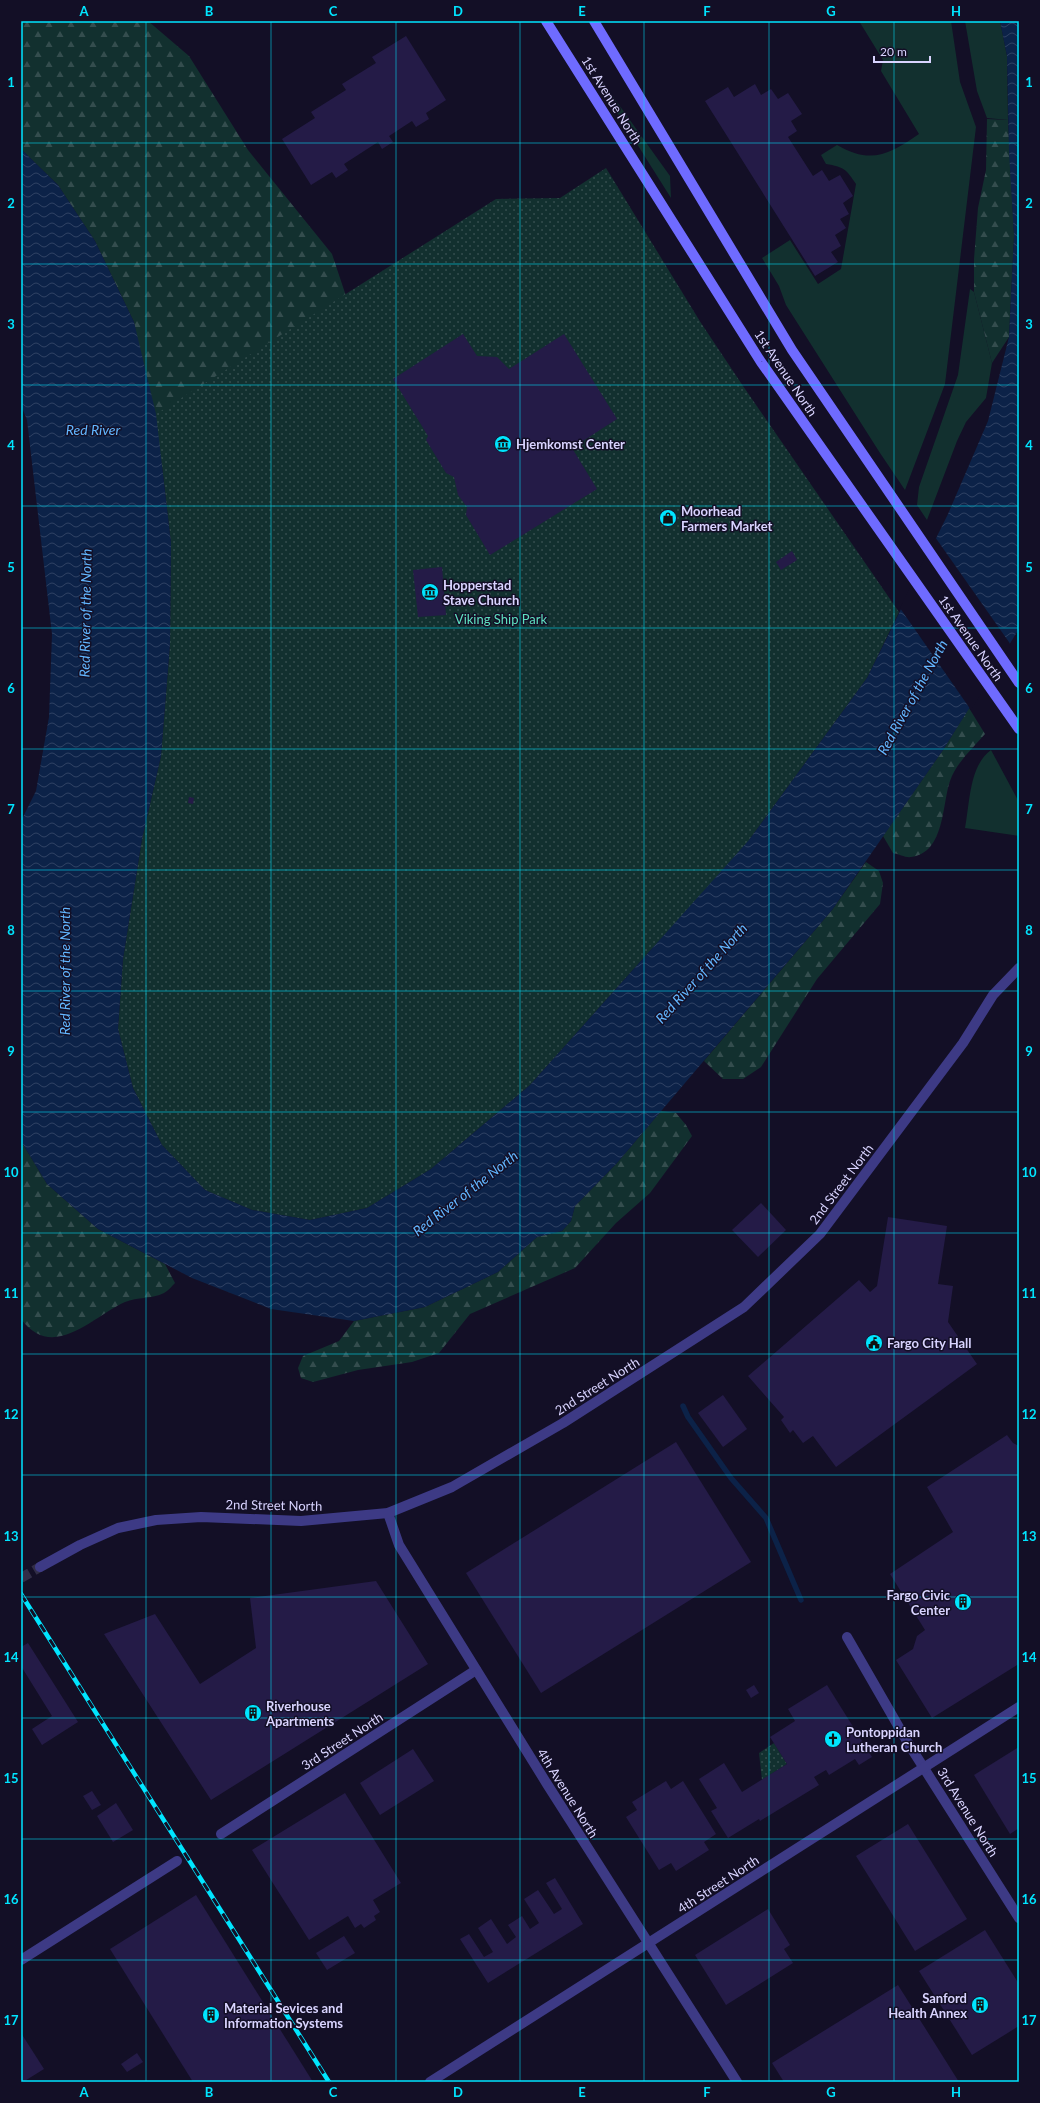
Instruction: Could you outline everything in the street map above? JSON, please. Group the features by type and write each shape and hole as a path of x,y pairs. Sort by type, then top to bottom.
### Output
{"main road":[{"name":"1st Avenue North","path":"546,21 761,362 1019,729"},
{"name":"1st Avenue North","path":"594,21 792,350 1019,684"}],"street":[{"name":"2nd Street North","path":"40,1567 80,1545 118,1528 156,1520 201,1517 301,1521 388,1513 452,1487 520,1449 744,1307 820,1234 963,1043 993,995 1019,968"},
{"name":"4th Avenue North","path":"388,1513 399,1545 648,1944 737,2082"},
{"name":"3rd Avenue North","path":"847,1637 908,1743 1019,1918"},
{"name":"3rd Street North","path":"221,1834 476,1670"},
{"name":"4th Street North","path":"430,2082 648,1944 924,1766 1019,1707"},
{"path":"21,1960 177,1861"}],"green space":[{"path":"21,21 148,21 189,56 248,150 332,254 354,320 750,840 654,947 310,1220 134,322 95,241 58,185 21,149"},
{"path":"859,21 951,21 960,82 976,127 945,384 905,490 786,305 779,286 762,258 790,240 818,284 841,269 856,184 850,175 841,168 826,164 821,155 837,145 860,155 870,156 880,154 889,152 899,147 919,134 881,71 883,60"},
{"path":"965,21 1000,21 1007,56 1008,120 987,118 977,91"},
{"path":"599,77 670,176 671,198 596,79"},
{"path":"987,119 1008,120 1014,236 1009,337 992,363 974,292 974,259 978,208 986,170"},
{"name":"Viking Ship Park","path":"606,168 701,323 899,612 867,678 749,840 530,1085 431,1169 367,1208 310,1220 252,1210 205,1190 162,1145 133,1088 118,1029 123,959 142,839 161,756 170,644 171,543 156,414 496,199 560,198"},
{"path":"970,289 974,292 992,363 986,398 966,422 957,441 927,520 917,505 919,487 958,375"},
{"path":"969,708 985,734 965,756 953,774 947,791 943,814 936,837 930,847 922,854 909,857 893,853 883,836 943,750"},
{"path":"991,750 1019,802 1019,836 965,828 974,775 978,765"},
{"path":"866,862 879,871 883,883 880,904 817,979 761,1067 743,1079 723,1079 704,1061 832,910"},
{"path":"661,1111 676,1113 686,1125 692,1136 650,1193 616,1223 575,1268 470,1314 439,1353 412,1362 358,1370 313,1382 301,1378 298,1368 303,1356 339,1341 354,1321 425,1307 498,1272 537,1237 562,1231 571,1221 575,1206 617,1163"},
{"path":"21,1141 47,1184 98,1229 165,1264 175,1283 159,1295 125,1302 73,1332 59,1336 46,1337 33,1331 21,1319"},
{"path":"774,1743 787,1764 762,1780 759,1753"}],"water":[{"name":"Red River","path":"1000,21 1019,21 1019,629 943,750 832,910 617,1163 575,1206 571,1221 562,1231 537,1237 498,1272 425,1307 354,1321 271,1309 192,1278 98,1229 47,1184 21,1141 21,821 36,791 49,717 52,634 27,420 21,405 21,149 58,185 95,241 134,322 156,414 171,543 170,644 161,756 142,839 123,959 118,1029 133,1088 162,1145 205,1190 252,1210 310,1220 367,1208 431,1169 530,1085 749,840 867,678 948,514 988,421 1009,337 1014,236 1009,152 1007,56"}],"pier":[{"path":"935,537 1011,645 971,710 900,608"}],"building":[{"path":"406,36 446,100 426,113 429,119 416,127 412,121 389,136 393,142 382,149 378,142 344,164 348,170 336,178 332,172 311,185 282,139 315,118 311,112 346,90 342,84 376,63 372,57"},
{"path":"755,84 761,95 771,89 778,99 788,93 802,114 791,121 797,131 788,137 813,176 822,170 829,181 840,175 853,196 843,203 849,214 840,219 846,228 835,235 841,246 831,252 838,262 815,276 705,101 728,87 734,97"},
{"name":"Hjemkomst Center","path":"463,334 477,356 497,357 509,369 564,334 617,419 572,448 597,489 490,555 466,515 467,507 458,495 454,477 446,473 426,440 428,436 393,379"},
{"path":"792,551 797,560 781,570 776,562"},
{"name":"Hopperstad Stave Church","path":"442,567 446,615 418,617 413,570"},
{"path":"189,797 194,798 193,804 188,803"},
{"path":"761,1203 786,1230 758,1257 732,1230"},
{"name":"Fargo City Hall","path":"888,1217 947,1226 938,1284 953,1286 948,1322 977,1364 836,1467 813,1436 803,1443 793,1430 790,1433 781,1420 784,1417 748,1376 859,1280 870,1292 877,1286"},
{"path":"723,1395 747,1429 723,1447 698,1413"},
{"name":"Fargo Civic Center","path":"1007,1435 1013,1443 1019,1446 1019,1664 932,1718 896,1660 913,1649 917,1636 925,1630 890,1574 953,1532 927,1487"},
{"path":"676,1442 751,1562 541,1693 466,1573"},
{"name":"Riverhouse Apartments","path":"376,1581 428,1664 211,1800 104,1634 155,1614 200,1684 256,1648 250,1598"},
{"path":"28,1643 78,1722 42,1745 32,1729 52,1716 21,1666 21,1647"},
{"path":"754,1685 759,1693 751,1698 746,1690"},
{"path":"827,1685 872,1757 859,1765 855,1759 829,1775 826,1770 814,1777 819,1785 760,1821 759,1819 728,1838 711,1811 717,1808 699,1779 724,1763 742,1792 787,1764 770,1737 795,1721 788,1709"},
{"path":"1019,1747 1019,1828 1010,1834 974,1775"},
{"path":"413,1749 434,1781 380,1815 360,1783"},
{"path":"666,1781 671,1789 683,1781 716,1834 704,1842 709,1850 676,1871 671,1863 659,1870 626,1817 637,1810 632,1802"},
{"path":"92,1791 101,1805 92,1810 83,1796"},
{"path":"345,1793 401,1883 373,1900 380,1912 374,1916 376,1920 364,1928 361,1924 355,1928 348,1916 309,1940 252,1850"},
{"path":"116,1803 133,1830 113,1842 97,1816"},
{"path":"908,1824 967,1919 915,1951 856,1856"},
{"path":"555,1878 583,1924 488,1983 460,1939 469,1934 484,1957 493,1952 478,1928 491,1919 507,1944 516,1937 508,1925 522,1916 530,1929 539,1923 524,1899 538,1890 554,1914 562,1909 546,1883"},
{"name":"Material Sevices and Information Systems","path":"196,1895 313,2082 193,2082 110,1949"},
{"path":"768,1909 790,1945 784,1949 793,1963 726,2005 695,1955"},
{"name":"Sanford Health Annex","path":"985,1930 1019,1984 1019,2026 972,2055 919,1971"},
{"path":"344,1936 355,1953 327,1970 316,1953"},
{"path":"898,1985 959,2082 784,2082 772,2063"},
{"path":"21,2033 44,2069 23,2082 21,2082"},
{"path":"137,2053 143,2062 127,2072 121,2064"}],"waterway":[{"path":"683,1406 688,1417 731,1478 766,1518 801,1600"}],"tunnel":[{"path":"21,1578 40,1567"}],"railway":[{"path":"21,1594 329,2082"}],"place":[{"name":"Hjemkomst Center","path":"503,444"},
{"name":"Moorhead Farmers Market","path":"668,518"},
{"name":"Hopperstad Stave Church","path":"430,592"},
{"name":"Fargo City Hall","path":"874,1343"},
{"name":"Fargo Civic Center","path":"963,1602"},
{"name":"Riverhouse Apartments","path":"253,1713"},
{"name":"Pontoppidan Lutheran Church","path":"833,1739"},
{"name":"Sanford Health Annex","path":"980,2005"},
{"name":"Material Sevices and Information Systems","path":"211,2015"}],"water label":[{"name":"Red River of the North","path":"85,613"},
{"name":"Red River of the North","path":"912,697"},
{"name":"Red River of the North","path":"64,971"},
{"name":"Red River of the North","path":"701,973"},
{"name":"Red River of the North","path":"465,1193"}]}
